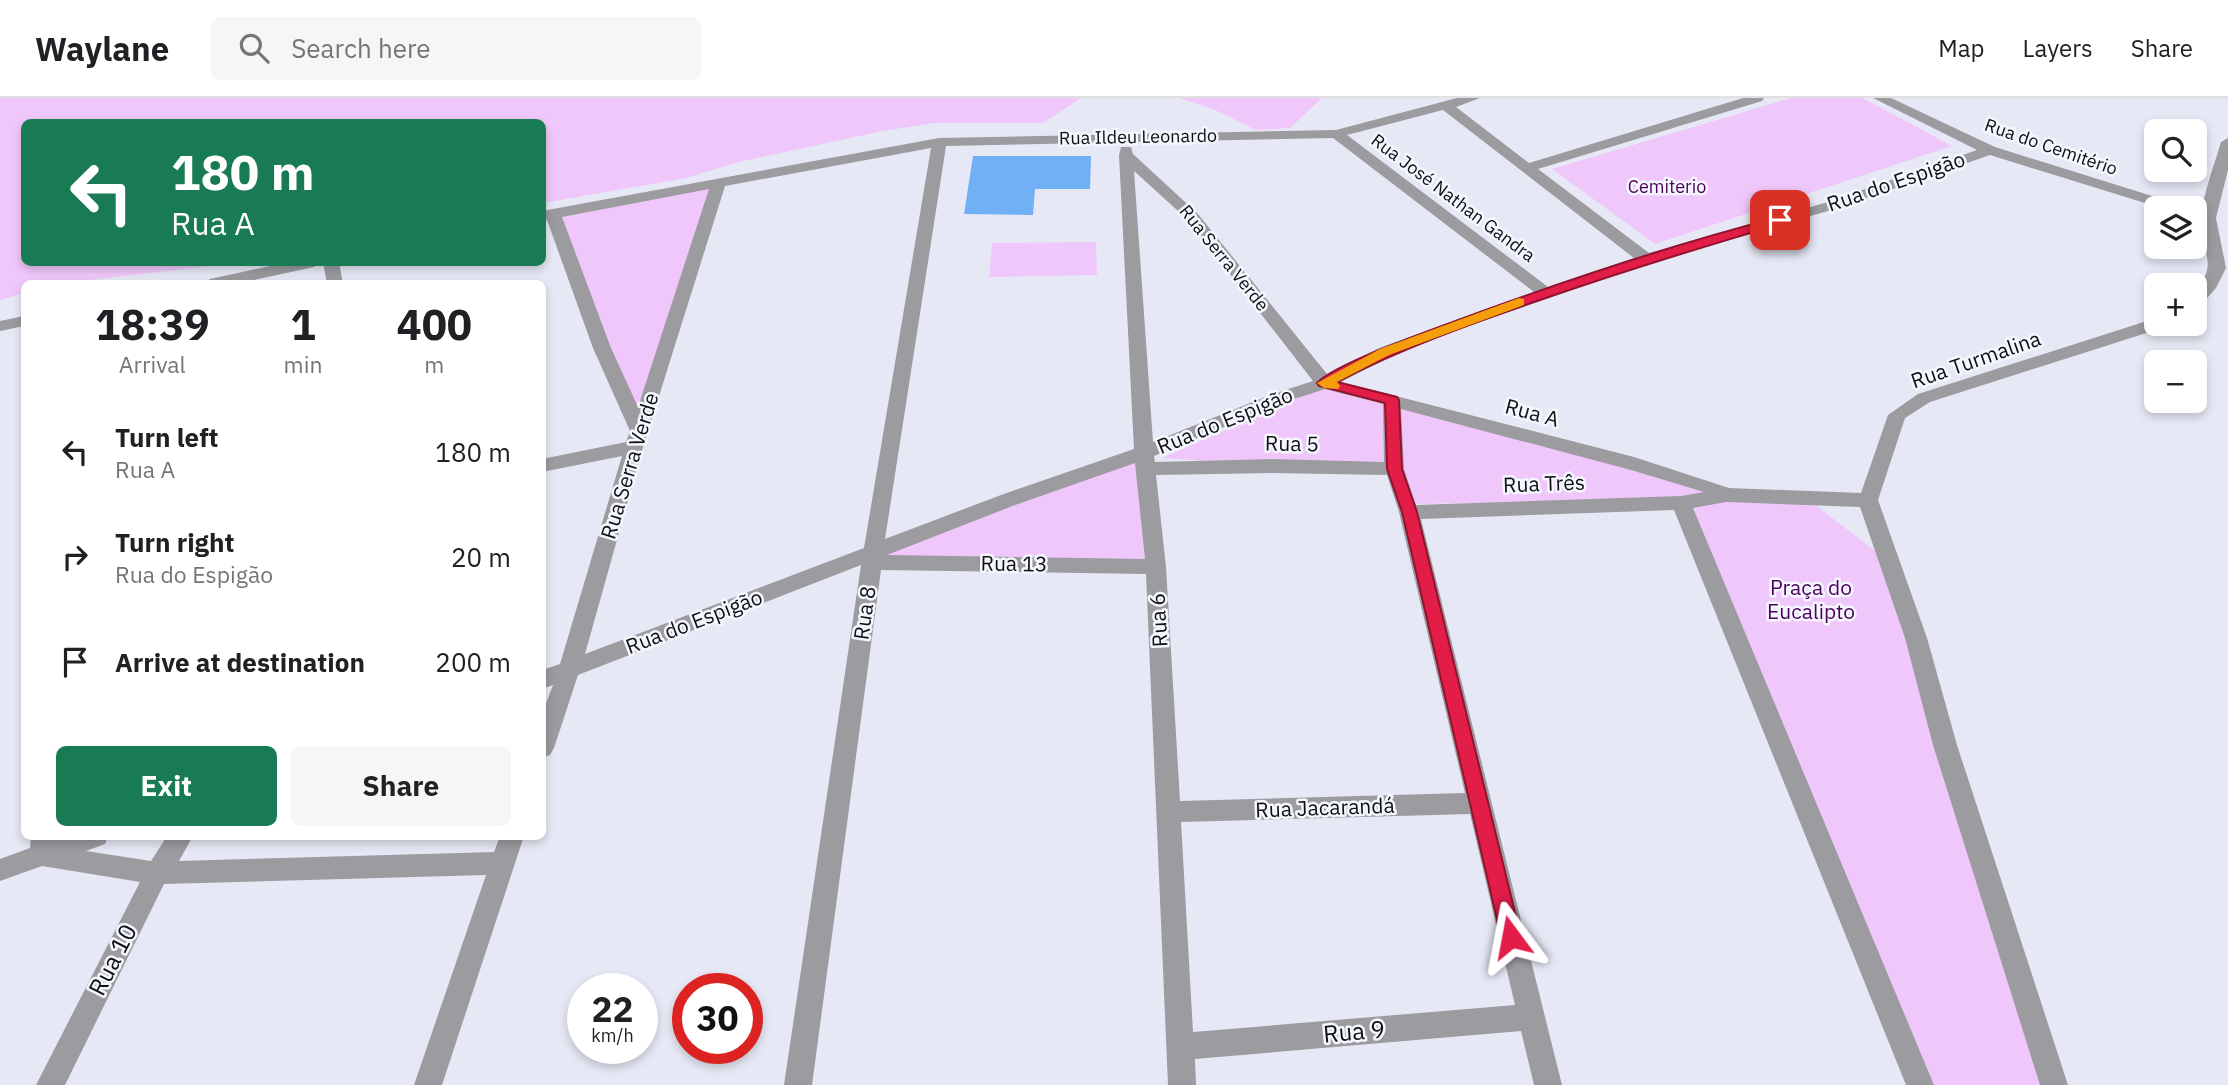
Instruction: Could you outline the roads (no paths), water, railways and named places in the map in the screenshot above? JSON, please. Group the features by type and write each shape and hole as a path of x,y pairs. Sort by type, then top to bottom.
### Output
{"street":[{"name":"Rua Ildeu Leonardo","path":"547,215 939,142 1125,146 1336,134 1472,98"},
{"path":"1527,168 1757,98"},
{"name":"Rua do Cemitério","path":"1880,98 1990,150 2144,198"},
{"path":"1445,105 1646,259"},
{"name":"Rua José Nathan Gandra","path":"1336,134 1546,293"},
{"name":"Rua 8","path":"798,1085 873,558 939,142"},
{"name":"Rua Serra Verde","path":"1125,146 1193,217 1324,383"},
{"name":"Rua 6","path":"1125,146 1145,461 1156,567 1182,1085"},
{"path":"2207,200 2227,148"},
{"name":"Rua do Espigão","path":"546,679 873,558 1008,500 1145,461 1276,399 1324,383 1385,352 1546,293 1646,259 1833,205 1990,150"},
{"name":"Rua Serra Verde","path":"546,736 569,670 637,439 718,184"},
{"path":"546,465 637,439 547,215"},
{"path":"2207,234 2218,268 2207,288"},
{"path":"229,280 295,266"},
{"path":"0,326 21,322"},
{"name":"Rua Turmalina","path":"1868,500 1897,415 1924,398 2144,328"},
{"name":"Rua A","path":"1324,383 1657,471 1710,487 1726,495"},
{"path":"1392,400 1394,469 1409,512 1481,803 1529,1017 1548,1085"},
{"name":"Rua 5","path":"1145,461 1394,469"},
{"path":"1920,1085 1681,503 1726,495 1868,500 1916,638 1945,745 2054,1085"},
{"name":"Rua Três","path":"1409,512 1681,503"},
{"name":"Rua 13","path":"873,558 1156,567"},
{"name":"Rua Jacarandá","path":"1169,813 1481,803"},
{"path":"0,870 42,846 74,840"},
{"name":"Rua 10","path":"50,1085 157,873 178,840"},
{"path":"428,1085 511,840"},
{"path":"42,846 157,873 503,863"},
{"name":"Rua 9","path":"1179,1047 1529,1017"}],"park label":[{"name":"Cemiterio","path":"1667,187"},
{"name":"Praça do Eucalipto","path":"1811,600"}]}
